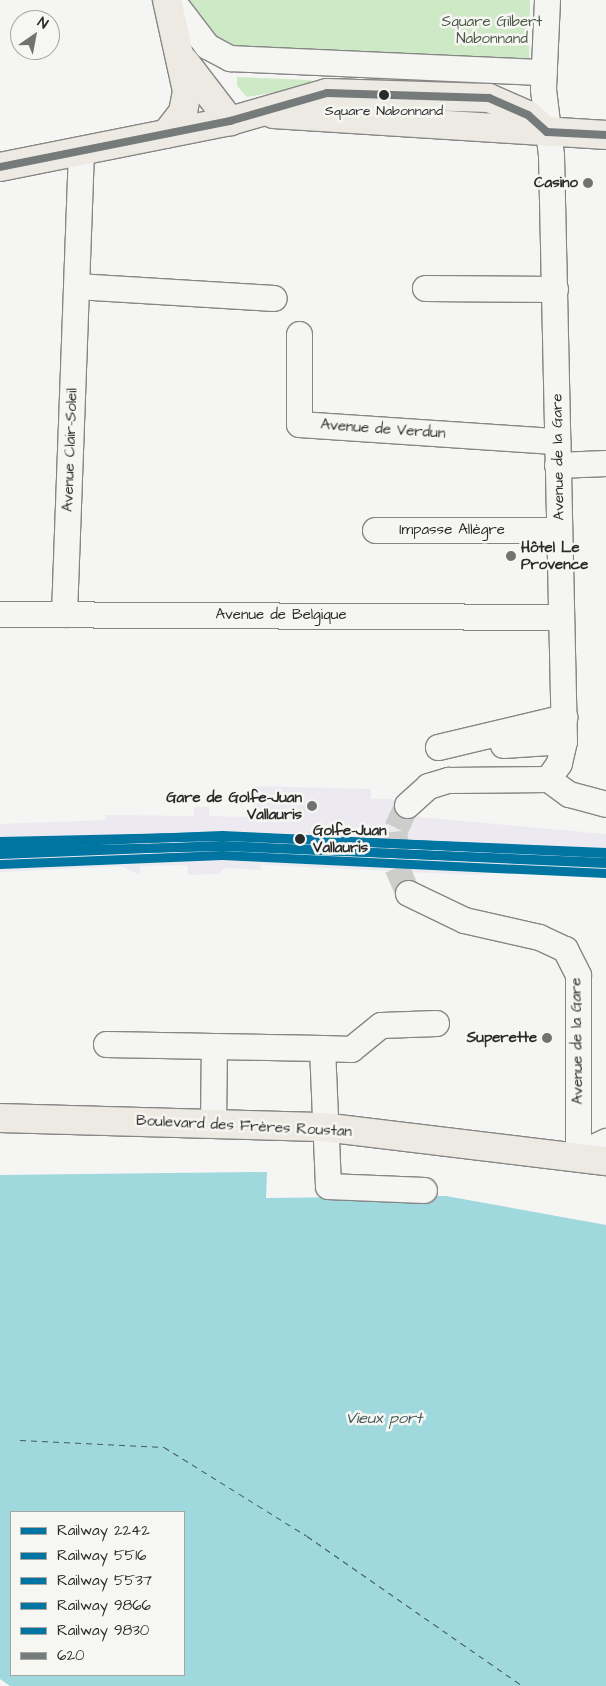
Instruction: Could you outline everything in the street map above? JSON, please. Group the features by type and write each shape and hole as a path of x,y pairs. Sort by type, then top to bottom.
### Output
{"main road":[{"path":"166,134 183,112 188,91 184,61 167,0"},
{"path":"184,61 230,121"},
{"path":"0,167 230,121 327,93 489,98 528,115 547,132 606,135"},
{"name":"Boulevard des Frères Roustan","path":"0,1118 323,1127 488,1149 578,1154 606,1161"}],"street":[{"path":"172,0 207,46 230,58 544,72"},
{"name":"Avenue de la Gare","path":"547,0 544,72 555,289 564,717 564,741 560,763 548,779"},
{"name":"Avenue Clair-Soleil","path":"64,614 81,151"},
{"path":"76,286 274,298"},
{"path":"425,288 555,289"},
{"name":"Avenue de Verdun","path":"299,334 299,424 557,453 606,463"},
{"name":"Impasse Allègre","path":"375,530 559,530"},
{"name":"Avenue de Belgique","path":"0,614 561,617"},
{"path":"564,717 438,747 564,741"},
{"path":"407,805 428,786 448,780 548,779 570,794 606,804"},
{"name":"Avenue de la Gare","path":"408,893 464,920 539,937 565,950 578,975 578,1154"},
{"path":"106,1044 351,1049 381,1025 436,1023"},
{"path":"213,1124 214,1046"},
{"path":"322,1048 323,1127 328,1186 424,1190"},
{"path":"578,1154 606,1141"}],"shaded area":[{"path":"254,786 371,789 371,799 392,799 418,817 606,834 606,874 517,870 475,875 261,865 261,870 225,868 218,874 188,875 187,865 140,866 140,875 121,866 0,872 0,824 105,820 106,815 194,816 194,807 209,807 209,816 253,817"}],"green space":[{"name":"Square Gilbert Nabonnand","path":"185,0 530,0 529,61 226,46 204,28"},
{"path":"237,77 311,80 312,86 247,97 237,86"}],"water":[{"name":"Vieux port","path":"267,1172 266,1198 446,1196 606,1225 606,1686 10,1686 0,1679 0,1175"}],"ferry route":[{"path":"20,1440 164,1447 307,1536 523,1686"}],"tunnel":[{"path":"407,805 395,831 397,867 408,893"}],"rail line":[{"name":"9866","path":"0,844 222,835 606,853"},
{"name":"5537","path":"0,841 224,836 606,852"},
{"name":"2242","path":"0,854 222,845 606,863"},
{"name":"9830","path":"0,851 224,846 606,862"},
{"name":"5516","path":"0,864 222,855 606,873"}],"transit line":[{"name":"620","path":"0,167 230,121 327,93 489,98 528,115 547,132 606,135"}],"place":[{"name":"Square Nabonnand","path":"384,95"},
{"name":"Casino","path":"588,183"},
{"name":"Hôtel Le Provence","path":"511,556"},
{"name":"Gare de Golfe-Juan Vallauris","path":"312,806"},
{"name":"Golfe-Juan Vallauris","path":"300,839"},
{"name":"Superette","path":"547,1038"}]}
